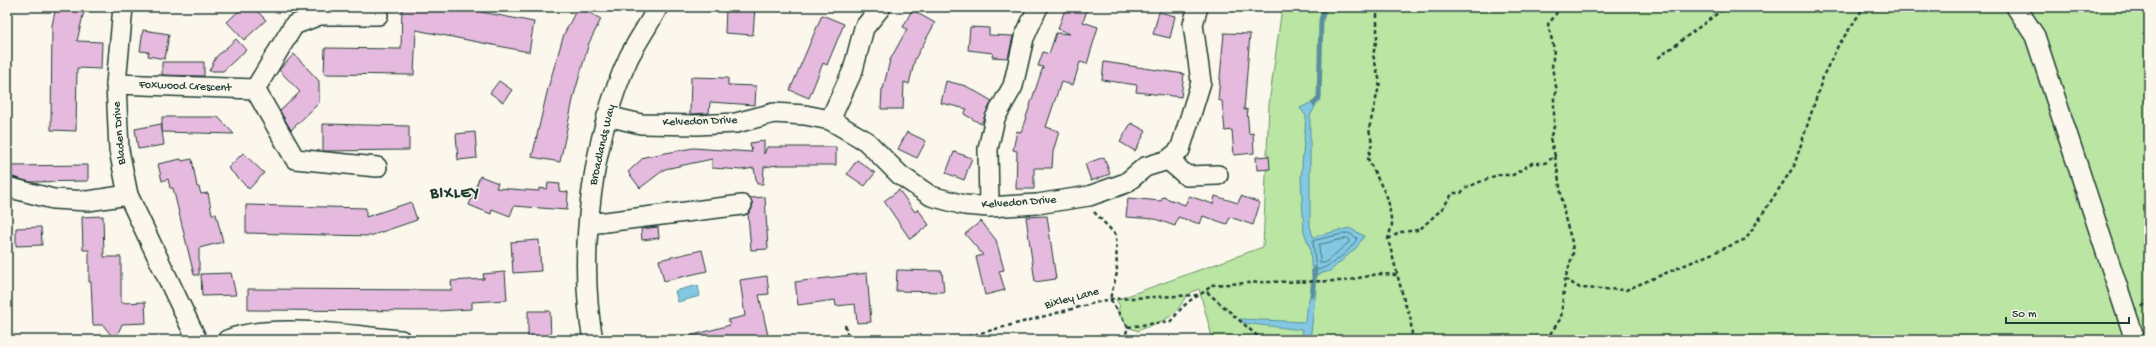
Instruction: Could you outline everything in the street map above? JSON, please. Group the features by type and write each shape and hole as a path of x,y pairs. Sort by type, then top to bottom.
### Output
{"street":[{"name":"Bladen Drive","path":"123,7 116,84 119,150 128,196 196,340"},
{"name":"Broadlands Way","path":"593,340 585,271 594,175 608,116 629,57 658,7"},
{"path":"830,120 853,70 864,28 881,7"},
{"path":"989,208 988,149 993,126 995,118 1013,86 1024,38 1038,7"},
{"name":"Kelvedon Drive","path":"608,116 641,124 661,124 736,123 774,113 805,115 830,120 866,141 900,175 931,196 964,205 989,208 1037,204 1089,196 1126,183 1145,167 1168,160 1180,150 1201,82 1193,24 1198,7"},
{"path":"2016,7 2035,36 2135,340"},
{"path":"377,167 295,159 254,89 294,25 320,15 378,15"},
{"name":"Foxwood Crescent","path":"116,84 254,89"},
{"path":"1168,160 1187,176 1218,175"},
{"path":"7,187 53,199 88,201 128,196"},
{"path":"589,224 742,205"},
{"path":"227,340 240,334 296,331 401,340"}],"path":[{"path":"1376,7 1377,38 1373,55 1380,82 1369,129 1372,143 1368,159 1388,199 1392,225 1388,239 1399,275 1405,304 1410,315 1412,334 1418,340"},
{"path":"1546,340 1561,318 1565,279 1573,254 1572,242 1565,218 1555,156 1550,138 1554,127 1554,97 1557,91 1552,68 1554,49 1548,24 1555,16 1559,7"},
{"path":"1658,58 1726,7"},
{"path":"1565,279 1580,288 1626,290 1746,239 1794,166 1824,74 1838,46 1864,7"},
{"path":"1388,239 1401,232 1419,230 1442,209 1453,193 1461,193 1465,188 1497,175 1513,174 1532,163 1545,163 1555,156"},
{"path":"1089,196 1094,212 1116,235 1117,273 1110,299 1128,327 1124,340"},
{"path":"1262,340 1206,292 1211,285 1264,282 1320,282 1353,280 1378,274 1399,275"},
{"name":"Bixley Lane","path":"954,340 1110,299 1198,294 1206,292"},
{"path":"1128,327 1171,321 1185,304 1198,294"},
{"path":"845,325 849,340"}],"green space":[{"path":"1282,7 2149,7 2149,340 1213,340 1199,289 1189,294 1176,312 1164,320 1138,331 1128,327 1117,312 1120,306 1116,300 1263,247 1269,104"}],"water":[{"path":"1319,99 1310,116 1310,226 1313,237 1349,228 1364,236 1356,248 1330,271 1312,276 1310,248 1304,232 1301,179 1306,116 1300,108"},
{"path":"698,285 700,296 678,302 675,291"},
{"path":"1312,289 1316,290 1310,340 1303,340 1302,330 1244,323 1240,319 1305,322 1306,310"}],"building":[{"path":"56,7 85,7 77,41 102,42 101,69 77,68 76,131 51,130 52,25"},
{"path":"243,7 253,7 266,20 244,40 227,22"},
{"path":"402,7 455,7 534,22 529,52 416,30 414,75 324,74 325,48 401,49"},
{"path":"578,7 601,19 589,43 574,95 560,162 532,157 548,88 564,34"},
{"path":"726,7 755,7 753,35 725,33"},
{"path":"1066,7 1088,7 1083,22 1098,27 1087,64 1080,62 1073,85 1061,82 1046,127 1059,131 1053,152 1052,168 1034,168 1034,189 1016,189 1017,151 1013,150 1017,131 1021,132 1043,67 1038,66 1043,52 1049,54 1056,33 1070,34 1058,29"},
{"path":"912,10 935,23 915,59 909,84 904,82 903,109 881,109 882,89 890,60 907,29 903,27"},
{"path":"1159,12 1175,16 1170,38 1153,34"},
{"path":"822,15 844,24 827,65 823,63 809,98 790,90"},
{"path":"970,27 989,28 989,35 1013,36 1008,58 992,57 993,53 968,50"},
{"path":"143,30 169,34 165,59 148,56 149,52 140,51"},
{"path":"1224,33 1250,34 1244,110 1247,109 1249,134 1253,133 1254,153 1234,155 1232,130 1225,131 1222,101 1218,100"},
{"path":"236,39 246,50 223,71 209,71 216,57"},
{"path":"294,54 319,81 319,103 291,130 280,111 300,92 279,70"},
{"path":"162,62 204,62 204,76 162,75"},
{"path":"1104,62 1184,74 1181,97 1136,92 1137,85 1102,80"},
{"path":"691,77 728,78 728,85 756,86 755,105 710,102 709,113 690,114"},
{"path":"499,81 512,90 503,102 490,93"},
{"path":"946,81 966,86 992,101 981,124 964,114 967,109 941,103"},
{"path":"162,117 218,117 234,134 162,132"},
{"path":"1131,123 1146,131 1135,151 1120,142"},
{"path":"161,124 164,145 138,149 135,129"},
{"path":"323,124 409,126 409,150 323,151"},
{"path":"475,132 477,158 458,160 456,134"},
{"path":"907,132 926,141 917,158 898,149"},
{"path":"764,141 764,154 767,147 836,147 836,165 778,165 764,167 763,184 757,184 754,168 742,170 712,168 712,159 665,169 640,188 628,172 644,157 693,148 752,152 750,143"},
{"path":"954,152 972,158 964,180 946,173"},
{"path":"243,153 264,173 249,189 228,168"},
{"path":"1269,156 1270,169 1257,170 1256,157"},
{"path":"1104,157 1110,174 1091,181 1085,164"},
{"path":"181,159 182,161 192,159 197,187 199,187 201,194 208,193 212,214 216,214 223,242 199,248 199,275 194,275 173,188 170,188 168,179 162,181 158,164"},
{"path":"857,160 875,173 865,186 847,174"},
{"path":"88,165 88,181 30,182 9,176 9,166"},
{"path":"480,176 498,183 496,188 539,191 539,188 547,189 548,183 560,184 559,191 568,192 567,210 514,206 510,216 492,209 491,214 469,205"},
{"path":"899,190 915,212 918,209 929,225 910,239 884,201"},
{"path":"1189,196 1213,204 1215,196 1238,203 1241,196 1260,203 1253,225 1230,217 1227,224 1203,216 1200,224 1178,217 1175,226 1155,219 1126,217 1128,198 1161,201 1163,197 1185,205"},
{"path":"765,197 768,249 751,250 748,214 753,204 750,198"},
{"path":"411,202 417,220 370,236 246,233 246,205 366,208 366,217"},
{"path":"103,216 104,257 121,257 121,303 145,302 146,323 122,324 115,340 103,325 93,325 91,282 89,282 89,250 83,250 82,217"},
{"path":"1047,216 1056,279 1035,282 1026,217"},
{"path":"981,221 996,240 1004,270 999,271 1005,290 985,295 976,257 983,255 965,234"},
{"path":"41,227 42,245 16,246 16,228"},
{"path":"658,227 659,238 642,240 641,229"},
{"path":"539,240 541,271 513,273 511,242"},
{"path":"702,250 707,271 664,281 659,260"},
{"path":"897,270 942,271 944,292 896,291"},
{"path":"505,272 507,300 472,302 472,309 438,311 248,310 248,289 452,290 451,281 484,279 483,274"},
{"path":"231,273 236,295 202,296 201,274"},
{"path":"867,273 871,322 857,323 855,304 836,306 835,300 798,305 795,282"},
{"path":"767,276 769,294 759,295 769,340 691,340 690,336 730,325 728,320 745,316 740,280"},
{"path":"528,311 550,311 551,340 528,340"}],"waterway":[{"path":"1314,104 1319,98 1321,20 1325,7"},
{"path":"1312,295 1315,269"}],"district":[{"name":"BIXLEY","path":"455,194"}]}
